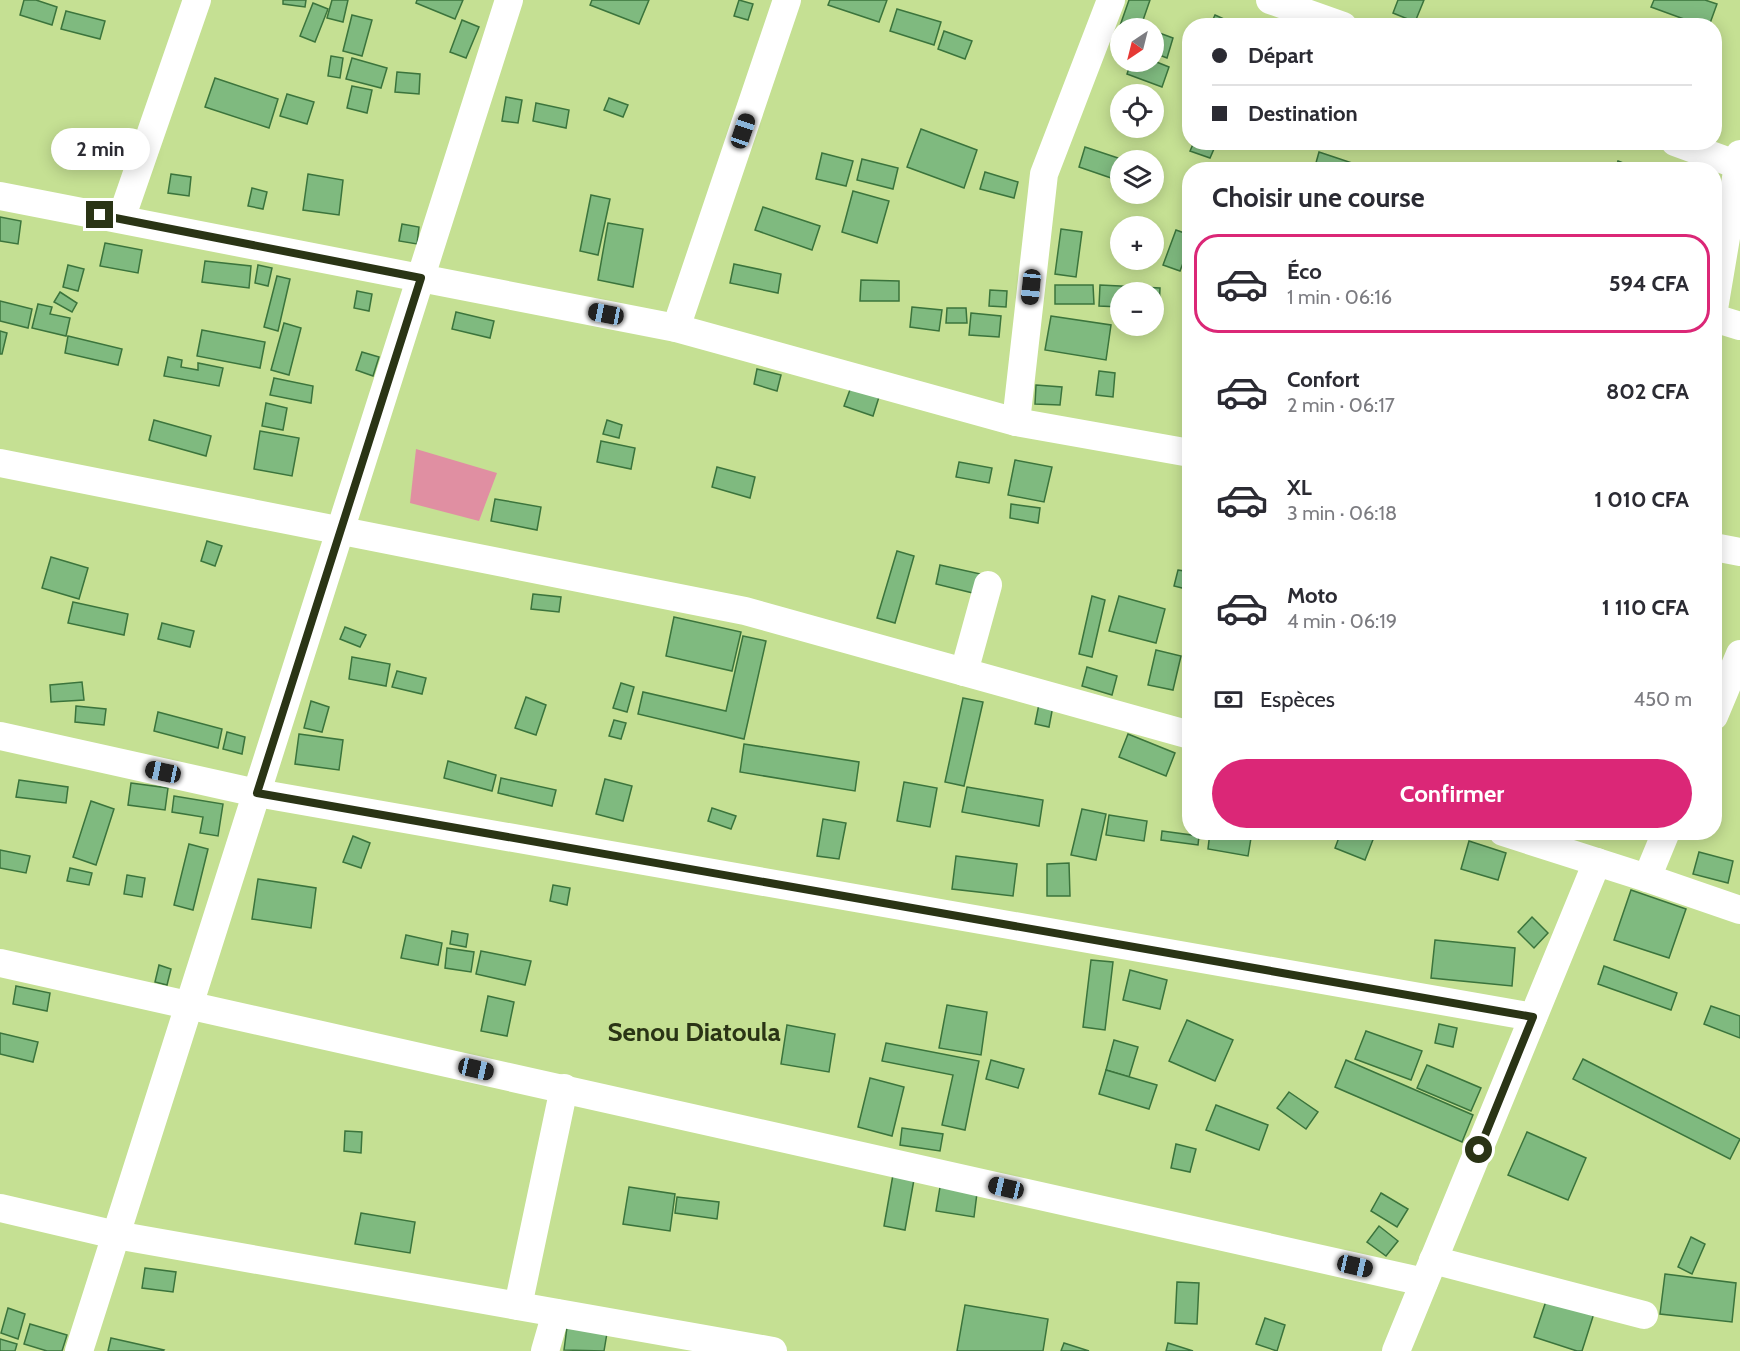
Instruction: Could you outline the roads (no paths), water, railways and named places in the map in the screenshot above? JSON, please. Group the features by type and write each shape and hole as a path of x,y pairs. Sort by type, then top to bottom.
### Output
{"street":[{"path":"121,219 197,0"},
{"path":"79,1351 509,0"},
{"path":"676,327 787,0"},
{"path":"1016,422 1044,174 1111,0"},
{"path":"1270,0 1321,18"},
{"path":"1705,150 1739,159 1722,261"},
{"path":"0,196 676,327 1016,422 1182,452"},
{"path":"1722,320 1740,326"},
{"path":"0,463 745,611 1182,733"},
{"path":"1722,549 1740,552"},
{"path":"964,672 988,585"},
{"path":"1722,697 1740,654"},
{"path":"0,736 257,793 1533,1017"},
{"path":"1528,840 1740,910"},
{"path":"1647,878 1663,840"},
{"path":"1396,1351 1597,862"},
{"path":"0,963 564,1088 1644,1316"},
{"path":"518,1306 564,1088"},
{"path":"0,1208 116,1235 773,1351"},
{"path":"545,1351 556,1313"}],"district":[{"name":"Senou Diatoula","path":"694,1032"}]}
